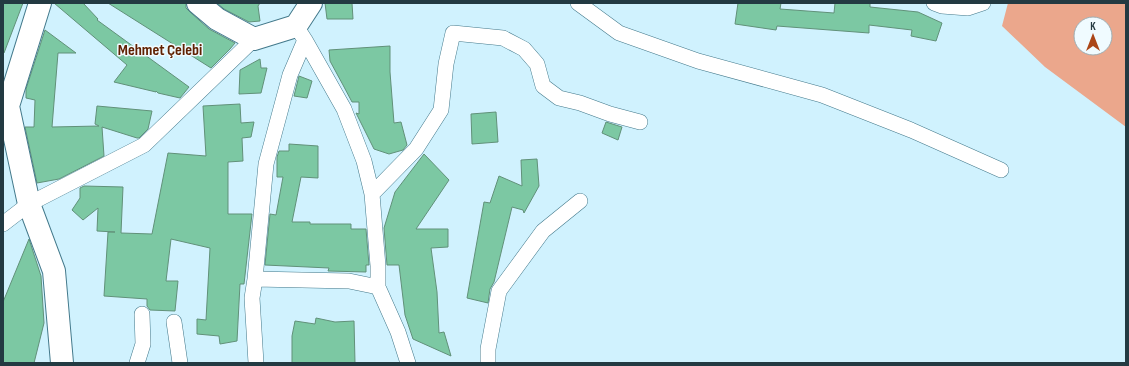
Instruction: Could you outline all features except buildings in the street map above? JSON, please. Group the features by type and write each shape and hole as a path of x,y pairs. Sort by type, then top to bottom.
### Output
{"main road":[{"path":"40,3 6,110 29,204 54,271 62,363"},
{"path":"198,3 218,19 254,39 301,33 311,3"}],"street":[{"path":"578,3 619,32 698,61 822,95 911,130 1001,170"},
{"path":"934,3 942,6 968,8 984,3"},
{"path":"372,194 416,149 441,110 446,64 453,32 503,38 524,49 537,64 543,86 559,98 640,122"},
{"path":"301,33 344,109 364,161 372,194 378,266 378,287 398,332 408,363"},
{"path":"256,363 252,298 266,164 301,33"},
{"path":"3,224 29,204 144,145 254,39"},
{"path":"488,363 488,349 499,291 543,231 580,201"},
{"path":"255,279 349,281 378,287"},
{"path":"137,363 143,344 142,314"},
{"path":"174,322 180,363"}],"shaded area":[{"path":"1008,3 1126,3 1126,127 1045,67 1002,26"}],"district":[{"name":"Mehmet Çelebi","path":"160,50"}]}
